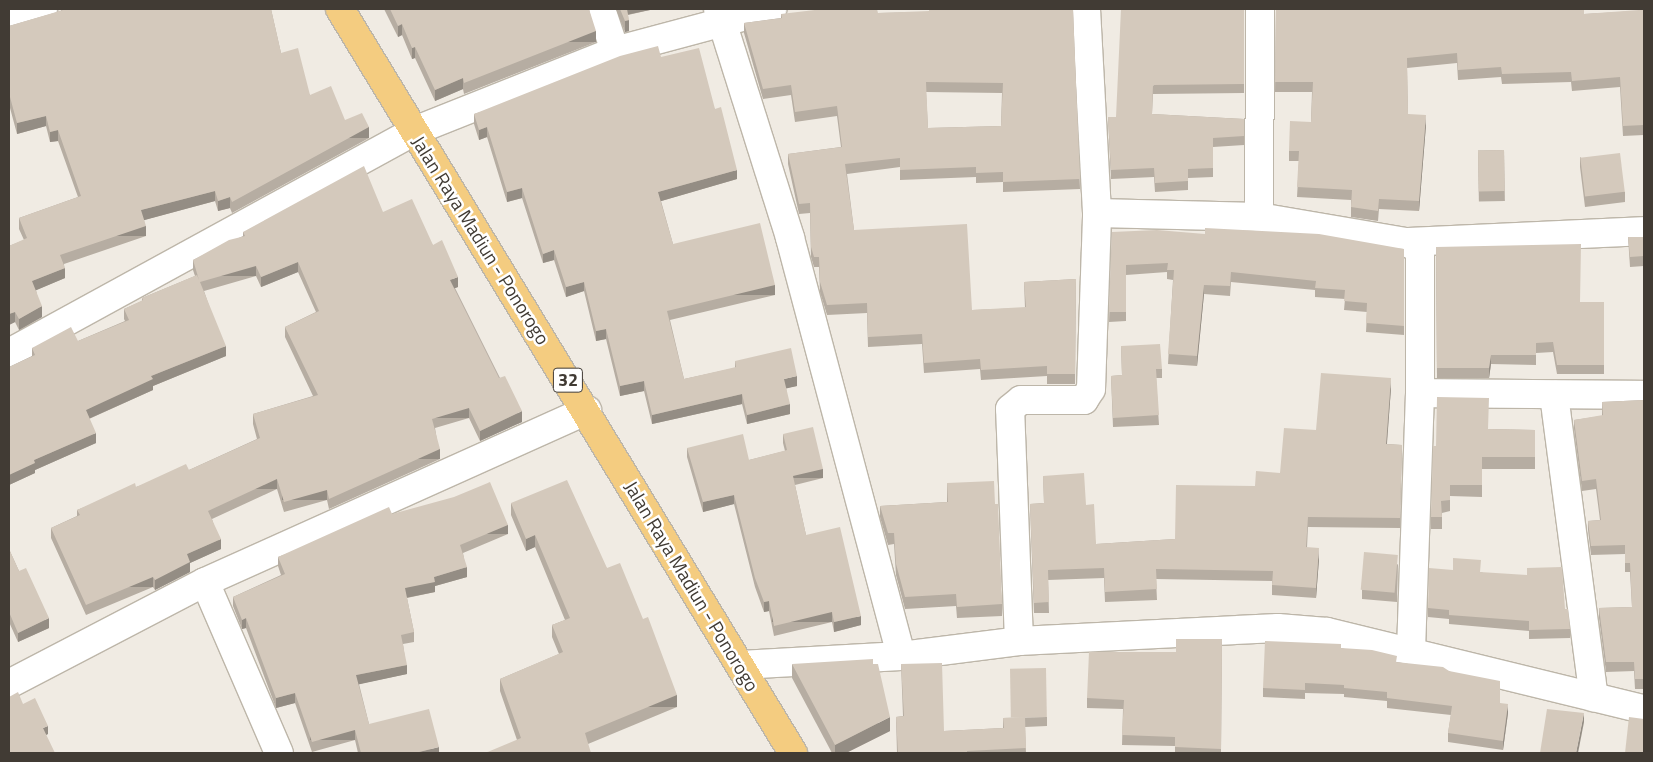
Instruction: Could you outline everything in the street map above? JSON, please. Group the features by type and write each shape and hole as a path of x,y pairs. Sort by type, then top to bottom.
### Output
{"highway":[{"name":"Jalan Raya Madiun - Ponorogo","path":"340,9 587,410 793,753"}],"street":[{"path":"9,21 43,9"},
{"path":"601,9 615,51"},
{"path":"9,353 414,131 615,51 720,15 772,9"},
{"path":"1019,642 1010,409 1021,400 1084,400 1091,389 1097,213 1086,9"},
{"path":"1259,217 1260,9"},
{"path":"720,15 790,238 901,656"},
{"path":"1097,213 1259,217 1406,242 1416,246 1422,256 1420,393 1411,652"},
{"path":"1406,242 1644,231"},
{"path":"1420,393 1644,395"},
{"path":"1554,395 1594,697"},
{"path":"9,684 205,582 587,410"},
{"path":"205,582 279,753"},
{"path":"740,665 901,656 1019,642 1278,628 1326,632 1644,709"}],"building":[{"path":"63,9 271,9 281,53 298,48 310,95 331,86 345,120 362,113 369,127 232,202 230,197 218,201 215,191 141,210 146,226 60,255 65,268 32,281 42,306 19,319 15,312 9,314 9,246 27,238 19,218 81,196 58,130 50,132 46,116 17,123 9,98 9,26"},
{"path":"390,9 589,9 596,31 464,83 463,78 435,90 415,47 412,48 402,24 398,26"},
{"path":"620,9 627,9 629,20 625,21"},
{"path":"823,9 877,9 878,13 929,11 929,9 1073,9 1080,179 1003,182 1003,172 976,173 976,167 900,170 900,158 845,164 854,230 967,224 972,310 1026,307 1024,282 1076,279 1075,374 1047,374 1047,366 981,370 980,359 924,363 922,334 868,337 867,303 827,305 820,282 819,257 814,257 811,247 810,203 799,204 788,154 842,147 837,106 795,112 791,85 763,89 744,23 782,18 781,14","holes":["926,82 1003,83 1001,126 928,128"]},
{"path":"1121,9 1244,9 1244,84 1153,85 1152,114 1244,119 1244,136 1213,138 1213,168 1188,169 1188,181 1155,183 1154,168 1111,170 1108,117 1116,117"},
{"path":"1276,9 1584,9 1584,14 1644,9 1644,125 1623,126 1620,77 1572,81 1571,72 1502,74 1501,67 1458,70 1457,53 1407,58 1408,114 1426,115 1419,201 1379,199 1378,211 1351,207 1352,190 1297,187 1299,151 1289,151 1290,121 1311,122 1313,82 1275,82"},
{"path":"658,46 661,57 699,48 715,109 721,107 737,170 658,192 673,244 760,223 775,285 667,311 684,379 736,367 735,361 791,348 797,376 784,379 790,404 747,415 742,394 652,415 644,381 620,386 606,329 596,331 584,282 566,287 554,250 543,254 522,188 507,192 487,127 479,130 474,114 620,56"},
{"path":"1478,150 1504,150 1505,191 1479,191"},
{"path":"1620,153 1625,192 1585,197 1580,158"},
{"path":"364,166 383,212 412,199 433,245 442,240 458,277 450,280 499,378 505,376 522,411 480,431 469,408 432,419 440,449 329,499 327,490 284,502 277,479 208,511 221,539 187,554 190,562 155,580 153,577 86,605 51,528 80,515 77,510 135,483 136,487 186,464 189,470 260,438 253,414 318,395 285,327 319,311 298,262 261,277 256,266 200,282 226,346 151,376 153,379 86,410 96,433 34,460 35,463 9,475 9,367 35,355 32,348 71,327 78,341 129,320 124,309 143,300 142,298 197,275 199,280 193,260 229,240 245,236 243,232"},
{"path":"1205,228 1319,234 1404,249 1404,326 1366,323 1367,303 1344,301 1345,290 1315,288 1316,281 1231,272 1230,286 1204,285 1197,356 1168,354 1174,270 1167,270 1168,263 1126,265 1126,312 1109,312 1112,232 1157,230 1205,234"},
{"path":"1628,237 1644,237 1644,256 1630,257"},
{"path":"1581,244 1580,302 1604,302 1604,365 1557,365 1553,342 1536,343 1536,355 1491,355 1489,368 1437,368 1436,247"},
{"path":"1160,344 1162,369 1156,369 1159,415 1113,418 1111,376 1122,375 1121,346"},
{"path":"1321,373 1391,378 1386,444 1402,445 1400,518 1308,517 1306,547 1319,548 1316,588 1272,585 1273,571 1156,569 1157,589 1105,592 1104,568 1048,570 1049,602 1034,603 1030,504 1044,503 1043,476 1084,473 1086,505 1094,504 1096,544 1175,539 1176,485 1255,486 1256,471 1280,473 1284,428 1316,430"},
{"path":"1437,397 1489,398 1488,429 1535,430 1535,457 1482,457 1482,485 1450,485 1450,500 1441,501 1442,517 1431,517 1433,446 1436,446"},
{"path":"1644,400 1644,679 1635,679 1634,662 1606,662 1599,608 1632,607 1630,563 1625,563 1625,545 1591,546 1588,521 1601,520 1596,479 1582,481 1574,420 1603,415 1602,402"},
{"path":"813,427 823,469 793,476 806,535 840,527 861,616 834,622 832,612 774,626 769,601 764,602 755,578 734,495 703,502 687,448 743,434 749,460 787,450 783,434"},
{"path":"567,480 607,568 620,563 643,619 648,617 677,695 585,733 591,753 485,753 521,738 500,679 563,652 552,625 570,618 535,535 526,539 511,503"},
{"path":"994,481 995,504 998,504 1002,604 957,607 956,594 905,597 896,564 894,533 888,533 880,506 948,502 947,483"},
{"path":"490,482 508,525 460,545 467,567 434,577 435,582 405,588 414,632 401,635 407,665 356,675 369,724 429,709 439,747 415,753 361,753 355,730 312,742 295,693 276,698 246,618 242,620 233,597 285,574 278,557 389,507 392,514 454,497"},
{"path":"9,549 19,571 26,568 49,618 18,633 9,612"},
{"path":"1364,552 1398,555 1395,593 1361,590"},
{"path":"1453,558 1481,560 1480,572 1527,575 1527,568 1562,567 1565,609 1568,609 1570,629 1529,630 1529,621 1449,615 1449,610 1428,608 1429,568 1453,570"},
{"path":"1176,639 1222,639 1221,749 1175,747 1175,737 1122,735 1124,700 1087,698 1089,652 1176,652"},
{"path":"1265,641 1341,644 1341,648 1372,650 1397,656 1396,662 1443,667 1449,671 1500,681 1500,703 1508,704 1503,741 1448,733 1452,706 1387,698 1387,692 1344,688 1344,685 1305,683 1305,690 1263,688"},
{"path":"873,659 873,664 878,664 890,717 835,745 792,664"},
{"path":"942,663 944,731 1004,728 1003,718 1025,717 1026,748 967,751 967,753 898,753 896,717 904,716 901,664"},
{"path":"1046,668 1047,717 1011,718 1010,669"},
{"path":"18,692 23,704 35,698 48,726 43,728 55,753 9,753 9,697"},
{"path":"1547,709 1584,713 1576,753 1540,753"},
{"path":"1629,717 1644,719 1644,753 1625,753"}]}
